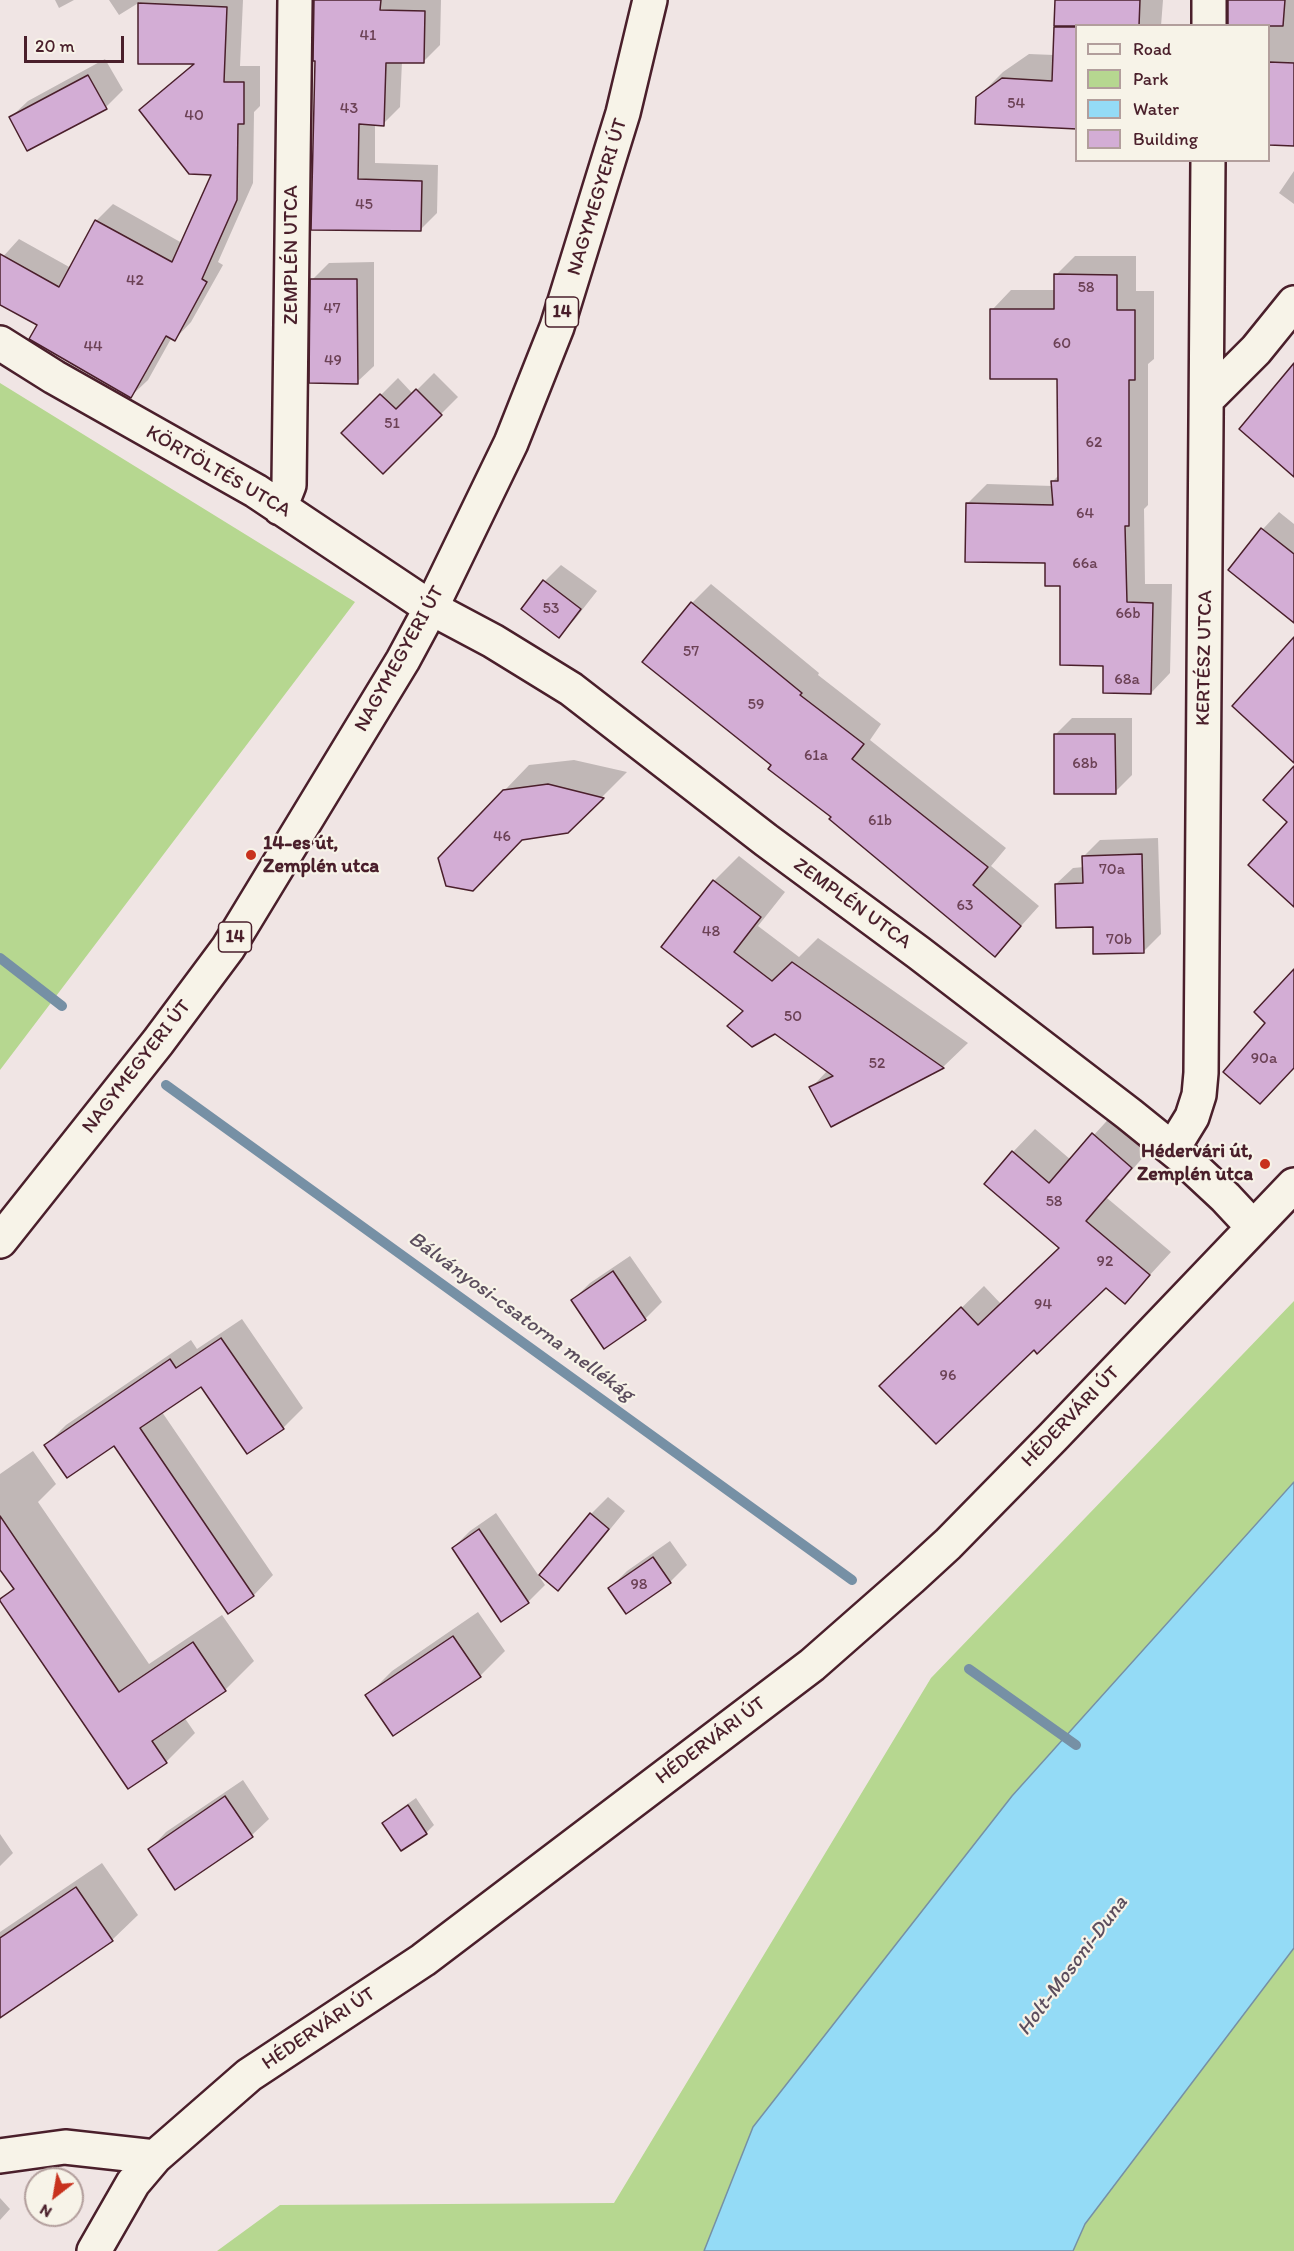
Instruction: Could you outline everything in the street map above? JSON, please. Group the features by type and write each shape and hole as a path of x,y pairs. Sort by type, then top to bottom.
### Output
{"street":[{"name":"ZEMPLÉN UTCA","path":"280,508 289,485 295,0"},
{"name":"NAGYMEGYERI ÚT","path":"0,1241 158,1042 228,948 404,660 511,443 557,327 579,262 623,113 650,0"},
{"path":"1209,0 1209,24"},
{"name":"KERTÉSZ UTCA","path":"1173,1148 1192,1117 1199,1095 1201,1073 1208,398 1208,162"},
{"path":"1208,398 1256,350 1294,303"},
{"name":"KÖRTÖLTÉS UTCA","path":"0,343 54,377 256,491 431,608"},
{"name":"ZEMPLÉN UTCA","path":"431,608 493,641 571,689 766,840 919,953 1173,1148 1253,1227"},
{"name":"HÉDERVÁRI ÚT","path":"94,2251 133,2183 155,2157 249,2075 423,1960 812,1665 948,1544 1294,1185"},
{"path":"0,2156 65,2147 155,2157"}],"green space":[{"path":"0,383 355,602 0,1070"},
{"path":"1294,1301 1294,1482 1012,1796 754,2127 704,2251 217,2251 280,2205 614,2203 931,1678"},
{"path":"1294,1948 1294,2251 1073,2251 1085,2224"}],"water":[{"name":"Holt-Mosoni-Duna","path":"1294,1482 1294,1948 1085,2224 1073,2251 704,2251 753,2127 1012,1796"}],"building":[{"path":"314,0 381,0 380,10 425,11 424,63 386,63 384,126 359,124 358,179 422,181 421,231 311,230"},
{"path":"1055,0 1140,0 1139,24 1054,26"},
{"path":"1228,0 1285,0 1283,26 1228,24"},
{"path":"138,3 227,7 224,82 244,82 244,124 238,124 237,200 202,279 207,282 175,341 166,336 131,398 29,339 37,325 0,305 0,254 59,287 95,220 172,262 211,175 189,174 139,110 194,64 138,64"},
{"path":"1054,27 1075,27 1075,129 975,124 976,97 1002,78 1052,81"},
{"path":"1270,62 1294,63 1294,146 1270,145"},
{"path":"88,75 107,109 27,151 9,117"},
{"path":"1054,274 1117,275 1117,310 1135,310 1135,380 1129,380 1129,526 1125,526 1127,602 1153,603 1151,694 1103,693 1103,666 1060,665 1060,586 1045,586 1045,563 965,562 966,503 1053,505 1051,481 1058,481 1057,379 990,379 990,309 1054,309"},
{"path":"310,279 357,279 358,384 309,383"},
{"path":"1294,363 1294,477 1239,429"},
{"path":"416,389 442,415 383,474 341,433 380,394 396,409"},
{"path":"1261,528 1294,554 1294,623 1228,570"},
{"path":"543,580 581,609 559,638 521,609"},
{"path":"691,602 802,693 800,695 864,744 852,759 988,867 973,885 1021,926 995,957 829,819 831,817 768,769 771,765 642,662"},
{"path":"1294,637 1294,763 1232,706"},
{"path":"1054,734 1115,734 1116,794 1054,794"},
{"path":"1294,766 1294,907 1248,865 1287,822 1263,800"},
{"path":"548,784 604,798 568,833 522,840 473,891 446,886 438,858 503,790"},
{"path":"1142,854 1144,953 1093,954 1093,927 1056,928 1055,884 1083,883 1082,856"},
{"path":"713,880 761,917 734,952 772,981 792,962 944,1068 831,1127 809,1087 833,1076 775,1034 752,1047 727,1026 743,1011 661,947"},
{"path":"1294,969 1294,1068 1260,1104 1223,1072 1265,1023 1254,1012"},
{"path":"1092,1133 1132,1168 1086,1221 1150,1275 1125,1304 1106,1288 1037,1354 1034,1350 936,1444 879,1386 961,1307 978,1325 1059,1248 984,1184 1012,1151 1049,1183"},
{"path":"613,1271 646,1320 604,1349 571,1300"},
{"path":"221,1338 284,1429 247,1454 201,1387 140,1428 254,1596 228,1614 114,1446 67,1478 44,1445 170,1359 176,1368"},
{"path":"590,1513 609,1529 558,1591 539,1575"},
{"path":"0,1516 119,1692 193,1642 226,1691 152,1741 167,1763 128,1789 0,1601 14,1589 0,1570"},
{"path":"479,1529 529,1603 501,1622 452,1548"},
{"path":"653,1557 671,1583 626,1614 608,1588"},
{"path":"453,1636 481,1677 393,1736 365,1695"},
{"path":"225,1796 253,1837 175,1890 148,1849"},
{"path":"408,1805 427,1834 401,1851 382,1823"},
{"path":"76,1887 113,1941 0,2018 0,1938"}],"waterway":[{"name":"Bálványosi-csatorna mellékág","path":"0,958 62,1006"},
{"name":"Bálványosi-csatorna mellékág","path":"166,1085 852,1580"},
{"name":"Bálványosi-csatorna mellékág","path":"969,1669 1076,1745"}],"place":[{"name":"14-es út, Zemplén utca","path":"251,855"},
{"name":"Hédervári út, Zemplén utca","path":"1265,1164"}]}
